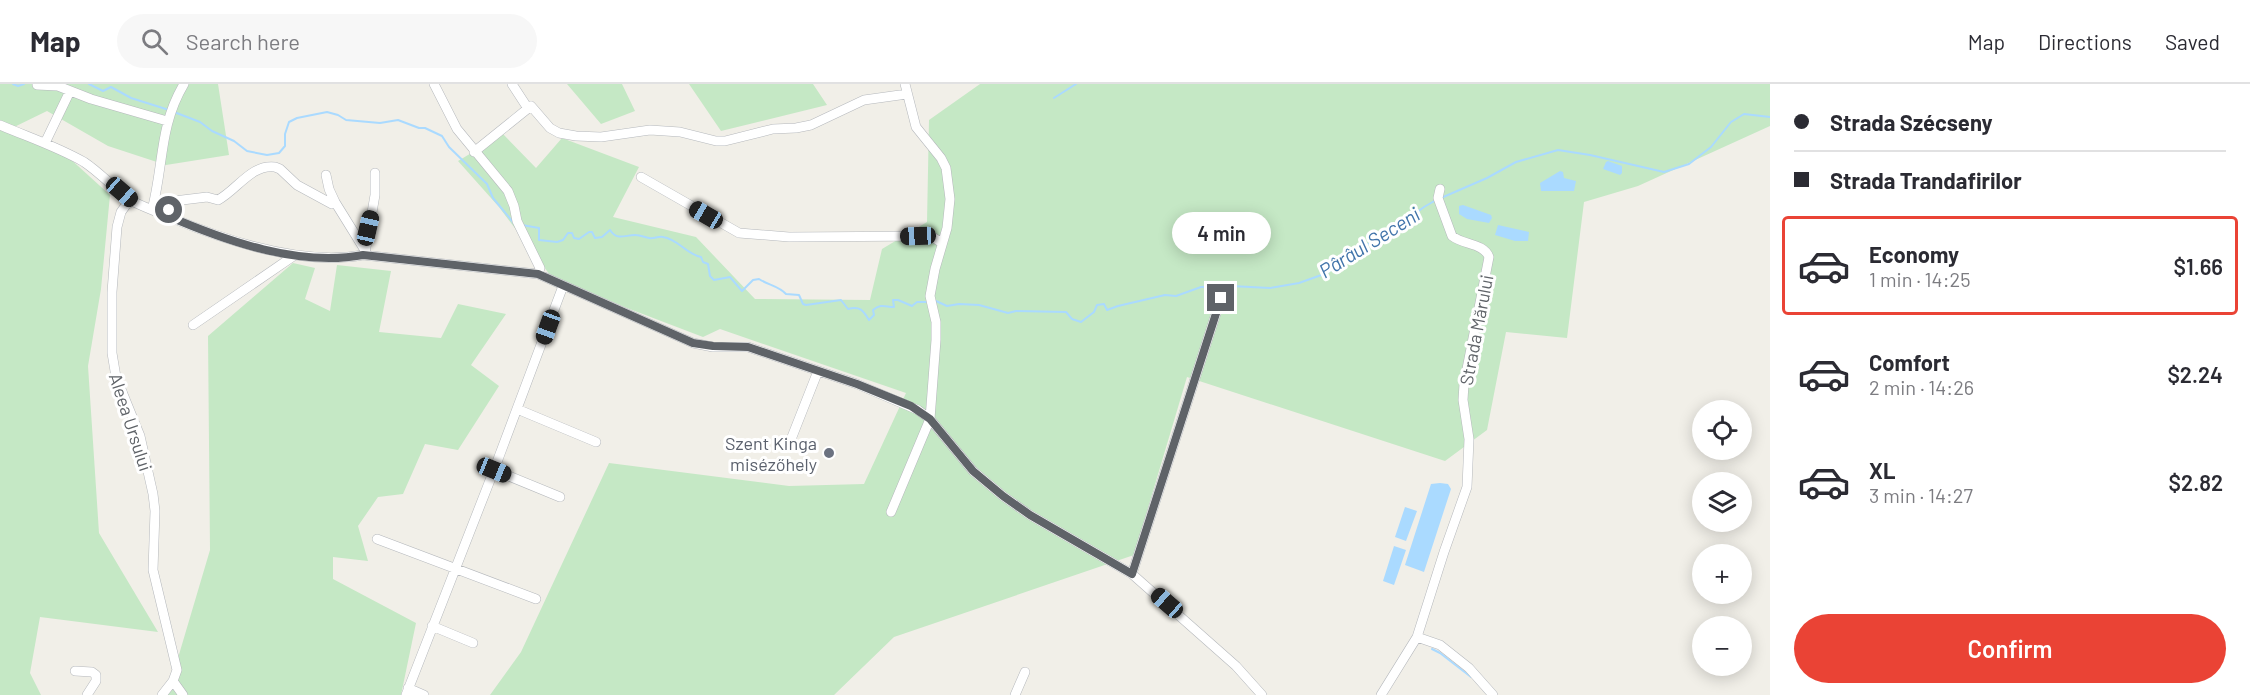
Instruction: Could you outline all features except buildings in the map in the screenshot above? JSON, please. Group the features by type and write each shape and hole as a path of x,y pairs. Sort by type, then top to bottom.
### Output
{"street":[{"path":"152,210 167,122 184,84"},
{"path":"434,84 457,129 508,191 519,226 540,268 538,274"},
{"path":"512,84 527,107"},
{"path":"891,512 930,419 936,322 930,302 932,282 950,199 949,177 941,158 916,127 905,84"},
{"path":"37,85 58,87 167,122"},
{"path":"45,143 70,91"},
{"path":"474,152 531,105 550,128 560,133 576,136 602,137 651,130 680,132 725,141 773,129 795,128 811,124 857,102 883,96 908,94"},
{"path":"0,125 45,143 89,166 132,201 240,243 295,255 347,258 364,254 538,274 693,343 743,346 857,384 911,406 930,419 973,471 1003,496 1030,515 1132,574 1236,666 1262,695"},
{"path":"168,216 170,206 174,201 207,197 218,200 239,182 270,166 280,169 297,185 313,195 332,204 335,202"},
{"path":"364,254 375,195 375,173"},
{"path":"326,175 335,202 364,254"},
{"path":"641,177 739,233 801,237 931,236 942,243"},
{"name":"Strada Mărului","path":"1381,695 1417,637 1467,487 1469,439 1463,400 1464,384 1489,260 1484,249 1457,240 1452,236 1440,196"},
{"name":"Aleea Ursului","path":"132,201 126,205 117,227 111,292 112,353 116,377 140,436 153,494 155,511 153,570 177,670 173,681"},
{"path":"192,325 295,255"},
{"path":"424,695 407,692 518,409 563,286"},
{"path":"1132,574 1221,298"},
{"path":"788,447 819,371"},
{"path":"518,409 596,442"},
{"path":"494,470 560,497"},
{"path":"377,539 536,599"},
{"path":"432,626 473,643"},
{"path":"1417,637 1440,645 1469,668 1493,695"},
{"path":"75,671 92,672 96,675 96,681 87,695"},
{"path":"1015,695 1025,672"},
{"path":"162,695 173,681 183,695"}],"green space":[{"path":"0,84 218,84 229,155 166,165 108,146 47,111 8,130 67,156 110,195 101,289 88,366 99,533 158,632 40,617 30,673 41,695 0,695"},
{"path":"567,84 622,84 635,111 601,124"},
{"path":"689,84 813,84 827,105 721,131"},
{"path":"980,84 1770,84 1770,126 1638,186 1584,202 1567,338 1506,332 1487,430 1445,461 1187,377 1134,555 894,637 834,695 490,695 521,652 609,463 789,486 864,484 906,393 720,329 703,337 550,275 499,207 458,161 503,134 536,168 562,138 639,167 613,217 696,237 755,299 870,300 882,249 927,222 929,120"},
{"path":"293,263 315,268 305,299 330,311 337,265 391,271 379,332 441,338 458,304 506,314 471,365 499,386 458,450 425,444 403,494 378,497 358,526 368,561 333,557 333,579 416,623 401,695 167,695 210,550 208,336"}],"water":[{"path":"1608,161 1622,166 1620,175 1603,169"},
{"path":"1560,171 1563,172 1564,178 1576,181 1574,191 1541,191 1540,183"},
{"path":"1463,205 1491,215 1492,218 1489,223 1467,219 1459,214 1459,206"},
{"path":"1498,225 1529,232 1528,241 1515,241 1495,235"},
{"path":"1431,484 1448,484 1451,489 1424,572 1405,565"},
{"path":"1405,507 1417,511 1406,541 1395,537"},
{"path":"1394,546 1406,550 1394,585 1383,581"}],"waterway":[{"name":"Pârâul Seceni","path":"13,84 18,86 24,84"},
{"name":"Pârâul Seceni","path":"89,84 103,91 111,87 131,98 169,110"},
{"path":"1054,98 1076,84"},
{"name":"Pârâul Seceni","path":"174,112 200,122 247,151 267,155 279,153 285,146 285,134 289,122 297,118 327,112 346,120 380,123 398,120 425,128 442,136 449,147 487,184 493,198 517,227"},
{"name":"Pârâul Seceni","path":"1441,198 1487,178 1516,162 1558,150 1664,172 1689,164 1711,147 1731,122 1744,114 1770,117"},
{"name":"Pârâul Seceni","path":"936,301 947,306 979,305 1008,313 1016,311 1066,312 1072,319 1081,322 1094,312 1097,305 1104,304 1107,310 1165,295 1176,296 1201,287 1270,288 1299,283 1327,273 1354,252 1393,230 1436,200"},
{"name":"Pârâul Seceni","path":"522,225 539,228 539,240 557,242 563,240 568,233 572,233 574,238 579,239 592,232 595,238 602,237 610,230 621,237 639,235 668,238 701,257 703,262 708,264 710,276 714,280 730,277 742,291 753,280 759,279 786,294 799,295 803,304 806,305 841,300 848,309 861,310 869,320 876,308 894,307 893,300 912,306 917,302 927,302"},
{"path":"1432,649 1471,677"}],"place":[{"name":"Szent Kinga misézőhely","path":"829,453"}],"route":[{"path":"169,210 168,216 201,230 276,252 347,258 363,255 538,274 693,343 743,346 857,384 918,410 930,419 973,471 1003,496 1030,515 1132,574 1221,298"}]}
